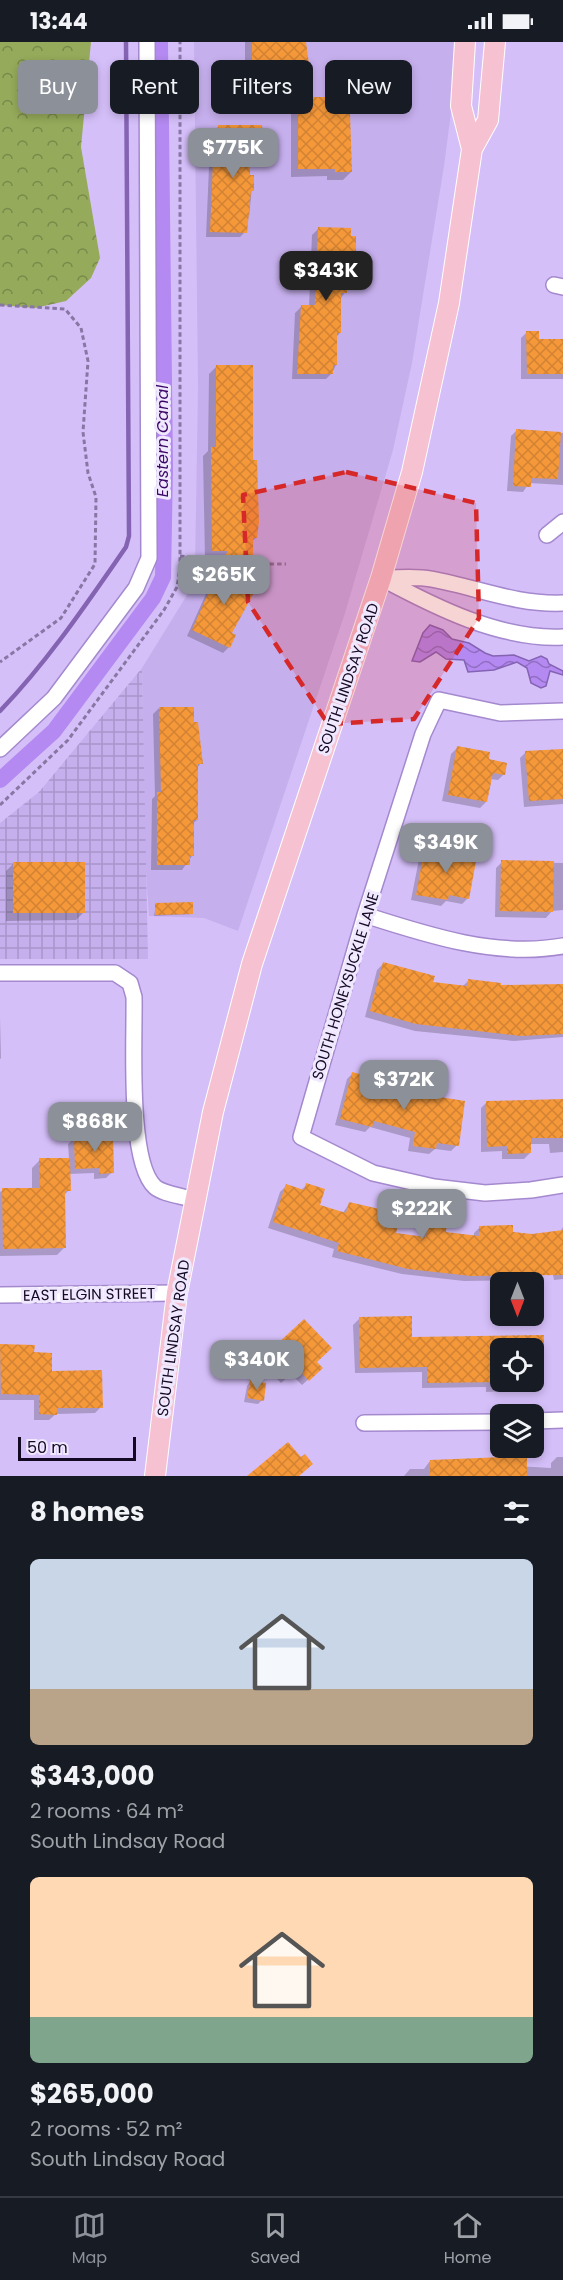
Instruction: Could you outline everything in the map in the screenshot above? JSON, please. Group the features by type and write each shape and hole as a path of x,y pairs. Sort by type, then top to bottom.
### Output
{"main road":[{"name":"SOUTH LINDSAY ROAD","path":"465,42 461,106 472,149"},
{"name":"SOUTH LINDSAY ROAD","path":"155,1476 177,1293 213,1112 252,964 381,578 412,472 449,303 472,149 488,120 495,42"}],"street":[{"path":"0,748 54,698 136,588 149,558 147,42"},
{"path":"547,535 563,522"},
{"path":"381,578 429,578 492,596 526,602 563,603"},
{"path":"381,578 425,601 476,620 540,637 563,637"},
{"name":"SOUTH HONEYSUCKLE LANE","path":"563,711 500,713 440,700 423,734 365,915 301,1137 373,1173 434,1187 485,1193 563,1185"},
{"path":"365,915 429,936 476,944 520,949 563,946"},
{"path":"0,973 115,973 130,983 134,997 136,1132 140,1159 146,1176 156,1189 194,1200"},
{"name":"EAST ELGIN STREET","path":"0,1295 177,1293"},
{"path":"544,1421 563,1420"},
{"path":"364,1423 490,1422"}],"path":[{"path":"0,305 65,309 81,328 88,361 82,432 88,473 96,497 96,533 95,564 61,618 0,662"},
{"path":"180,555 261,564 286,564"}],"highlighted area":[{"path":"346,472 476,503 479,618 414,719 328,724 248,602 243,495"}],"shaded area":[{"path":"194,42 455,42 452,105 444,166 412,363 393,450 345,613 238,931 204,918 149,916 145,856 142,668 187,595 195,568 198,387 195,114 199,114 199,60 194,60"},
{"path":"142,668 148,959 0,959 0,823 39,792"}],"green space":[{"path":"0,42 91,42 89,60 18,60 18,114 84,114 81,147 100,258 91,278 66,301 35,308 0,305"}],"water":[{"path":"430,625 443,630 452,639 469,643 493,656 514,655 529,661 541,656 547,659 549,664 563,671 563,675 550,671 546,686 541,688 531,683 527,668 517,662 494,670 468,672 464,660 446,659 436,652 420,662 412,661 423,633"}],"building":[{"path":"252,42 306,42 308,60 252,60"},
{"path":"313,97 325,97 325,114 350,114 352,172 335,172 335,169 298,169 298,114 313,114"},
{"path":"218,125 262,125 263,138 250,138 250,175 254,175 254,191 251,191 247,233 210,232 213,160 218,160"},
{"path":"318,227 351,228 351,236 356,236 356,251 352,251 353,285 347,285 347,293 341,293 341,333 337,333 337,365 333,365 333,374 297,374 301,305 315,305"},
{"path":"526,331 539,331 539,339 563,339 563,374 527,374"},
{"path":"216,365 253,365 253,460 257,460 259,522 257,538 253,538 253,556 225,556 228,551 212,551 211,447 216,447"},
{"path":"516,429 561,432 558,479 531,478 531,487 513,486"},
{"path":"221,564 253,580 251,586 256,589 232,633 236,635 230,648 192,630"},
{"path":"159,707 194,707 194,722 198,722 203,764 198,764 198,820 194,820 194,856 190,856 190,865 157,865 157,792 161,792"},
{"path":"457,746 490,752 489,759 507,763 505,775 493,773 487,802 448,795"},
{"path":"563,749 563,799 529,801 525,751"},
{"path":"425,846 477,856 469,899 449,895 448,900 416,895"},
{"path":"501,860 554,861 553,912 500,911"},
{"path":"13,862 85,862 85,913 13,913"},
{"path":"193,902 193,914 155,915 155,903"},
{"path":"383,962 435,976 433,982 467,986 468,979 501,983 501,985 563,984 563,1034 521,1036 416,1024 370,1011"},
{"path":"352,1072 403,1085 402,1091 465,1101 459,1146 437,1143 436,1149 413,1146 415,1132 374,1121 372,1127 340,1119"},
{"path":"563,1099 563,1138 531,1138 531,1153 507,1154 507,1146 487,1147 486,1101"},
{"path":"113,1135 114,1173 99,1174 99,1168 75,1169 74,1137"},
{"path":"39,1158 70,1158 71,1191 65,1191 66,1248 3,1249 2,1188 40,1188"},
{"path":"306,1183 325,1189 320,1205 346,1213 349,1202 401,1214 396,1233 426,1237 428,1222 447,1224 446,1232 479,1236 479,1226 513,1225 513,1232 532,1234 563,1230 563,1275 544,1275 544,1272 490,1272 490,1276 471,1276 408,1269 337,1251 339,1243 273,1222 286,1184 304,1190"},
{"path":"412,1316 412,1337 544,1335 544,1338 490,1338 490,1382 427,1383 427,1367 360,1368 359,1317"},
{"path":"304,1319 332,1348 317,1362 323,1368 309,1381 298,1369 291,1376 286,1376 270,1360 270,1355 278,1348 275,1346"},
{"path":"0,1344 35,1345 34,1352 52,1353 52,1371 102,1370 103,1408 57,1408 57,1415 39,1414 39,1395 1,1394"},
{"path":"250,1380 266,1383 264,1401 247,1398"},
{"path":"288,1442 301,1457 305,1454 313,1464 299,1476 247,1476"},
{"path":"527,1458 527,1476 430,1476 430,1460"}],"waterway":[{"path":"0,711 66,631 126,547 129,536 126,42"},
{"name":"Eastern Canal","path":"0,780 54,731 153,598 163,577 165,467 160,42"}]}
